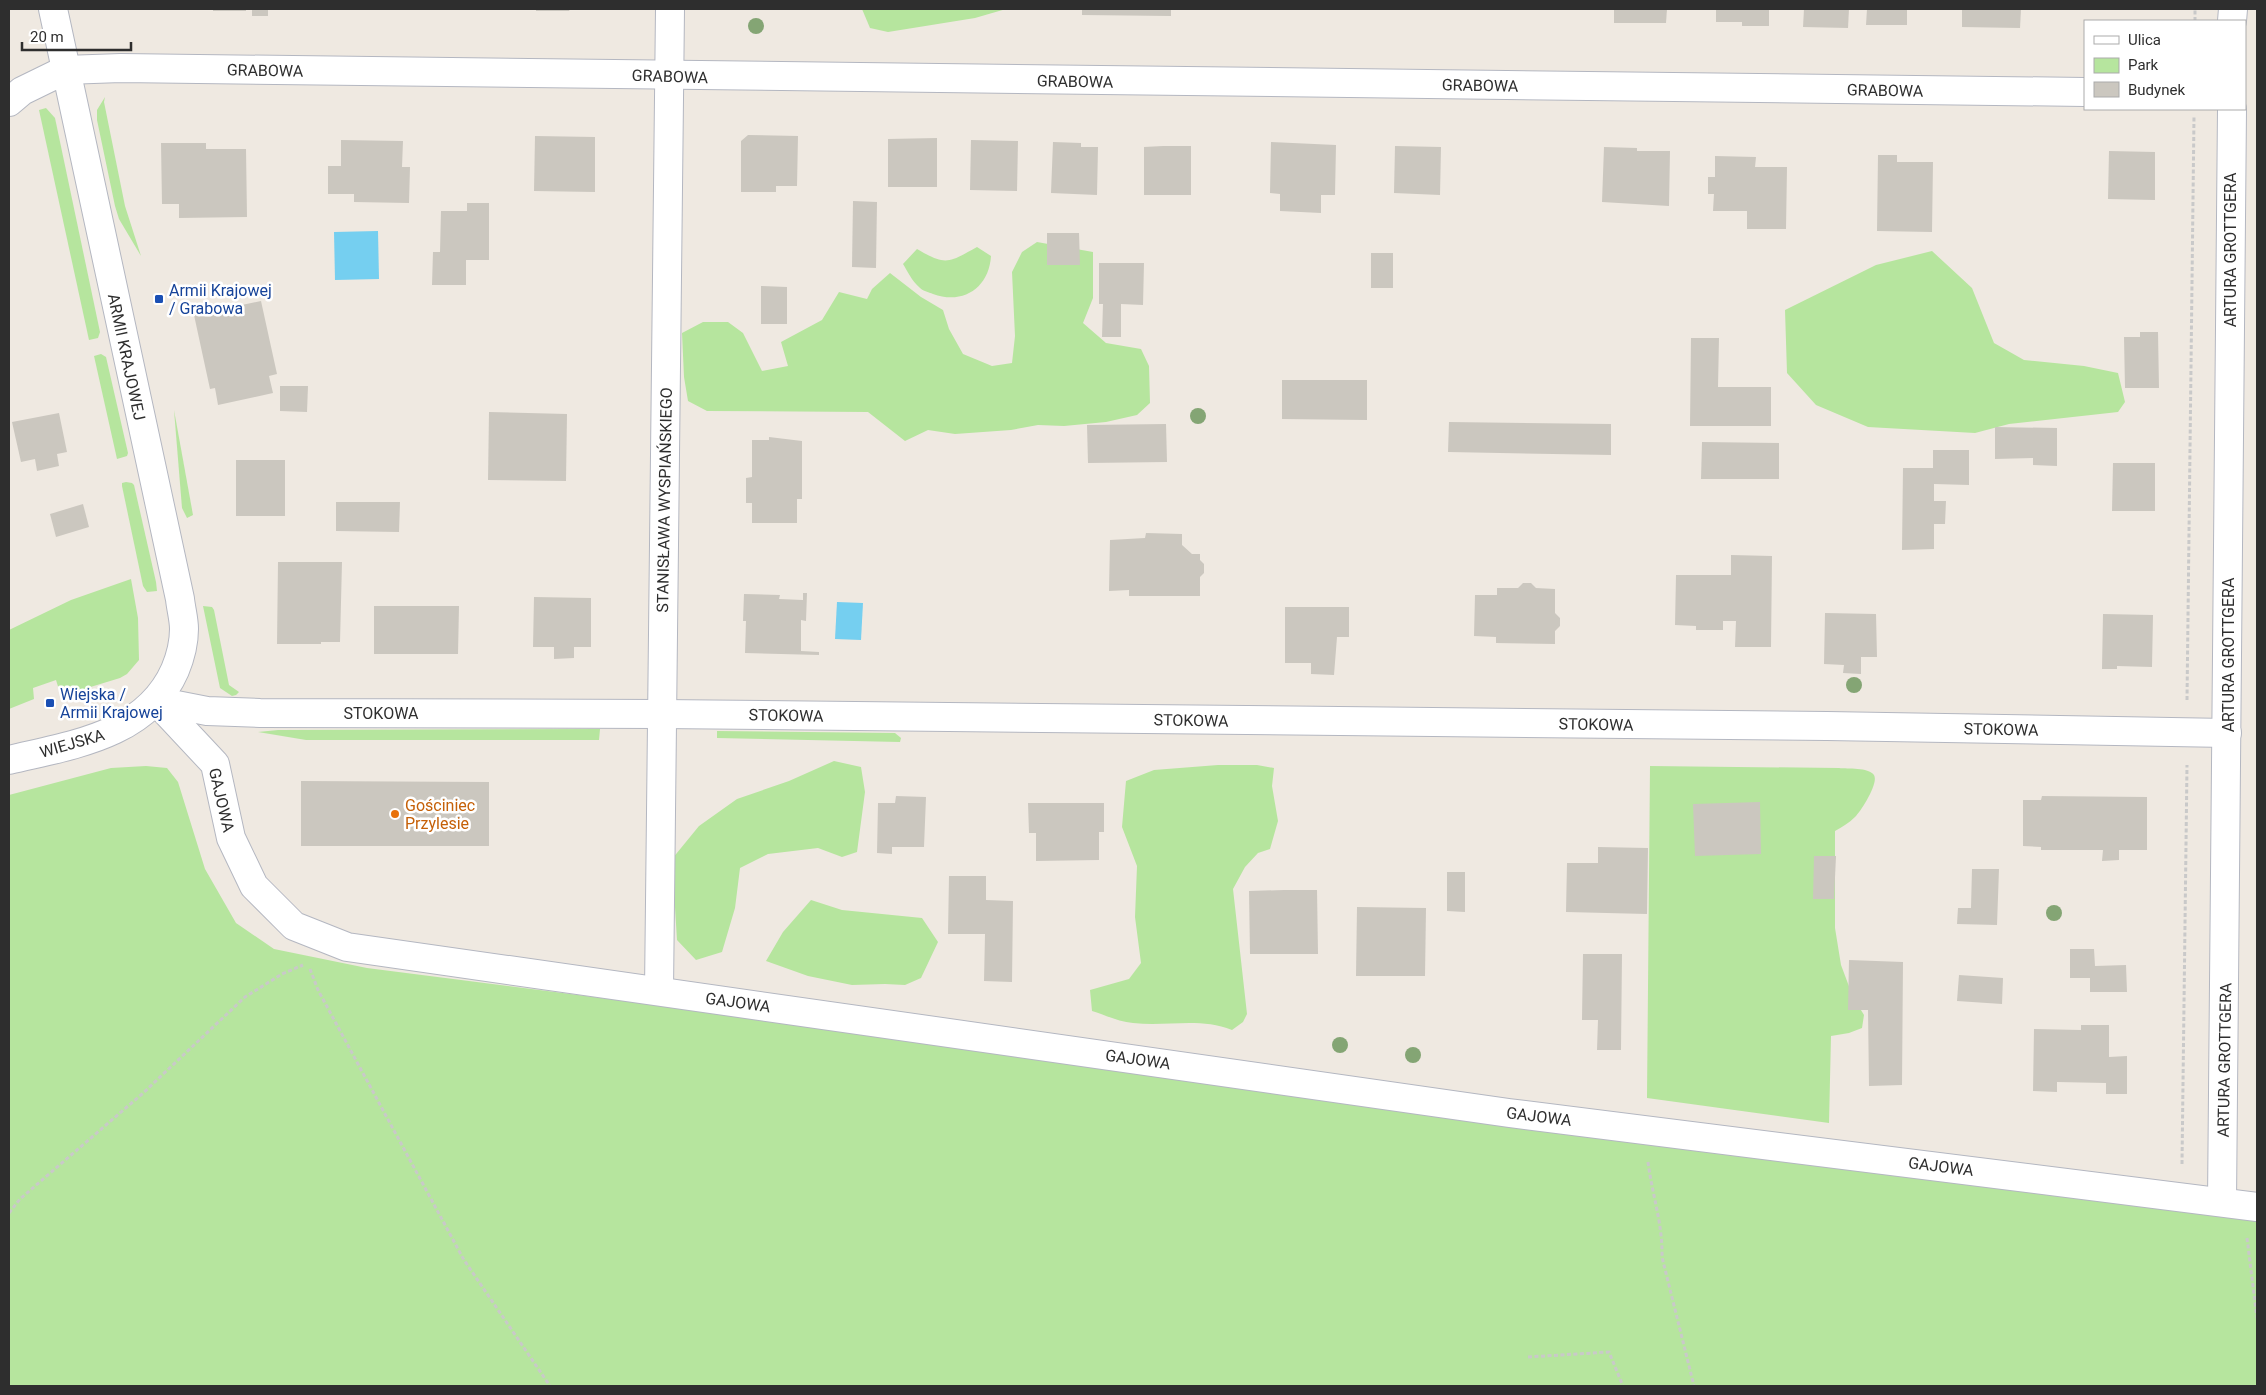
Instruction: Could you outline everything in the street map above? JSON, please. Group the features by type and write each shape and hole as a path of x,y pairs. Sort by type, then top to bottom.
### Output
{"street":[{"name":"ARMII KRAJOWEJ","path":"53,9 180,599 184,630 182,648 170,680 156,701"},
{"name":"STANISŁAWA WYSPIAŃSKIEGO","path":"659,991 670,9"},
{"name":"GRABOWA","path":"66,70 121,68 2084,92"},
{"path":"9,102 22,92 66,70"},
{"name":"ARTURA GROTTGERA","path":"2232,110 2227,733 2241,1205"},
{"name":"STOKOWA","path":"156,701 207,711 260,713 661,714 1778,726 2227,733"},
{"name":"WIEJSKA","path":"9,760 108,734 142,715 156,701"},
{"name":"GAJOWA","path":"156,701 215,764 231,838 254,886 294,926 347,947 1509,1113 2182,1196 2241,1205"}],"path":[{"path":"2187,708 2194,116"},
{"path":"2182,1196 2187,762"},
{"path":"9,1213 20,1198 142,1094 245,997 282,974 308,963 318,990 464,1260 550,1386"},
{"path":"1646,1130 1652,1191 1662,1238 1662,1258 1694,1386"},
{"path":"2241,1205 2257,1318"},
{"path":"1528,1357 1609,1352 1623,1386"}],"green space":[{"path":"862,9 1006,9 975,18 888,32 870,28"},
{"path":"105,97 104,102 125,206 141,256 119,219 115,206 97,120 97,110"},
{"path":"46,108 55,118 100,332 98,338 89,340 39,110"},
{"path":"1037,242 1093,252 1093,298 1083,323 1106,343 1141,349 1149,366 1150,403 1137,415 1106,422 1064,426 1038,425 1011,430 955,434 928,430 905,441 868,412 707,411 688,401 684,377 682,333 703,322 728,322 743,333 762,371 788,366 781,342 822,320 839,292 867,299 872,289 890,273 921,297 943,310 949,329 963,354 992,366 1012,363 1015,336 1012,272 1022,252"},
{"path":"977,247 991,256 989,267 980,285 964,295 944,297 920,288 903,264 917,249 935,258 947,260"},
{"path":"1932,251 1972,288 1994,343 2024,360 2084,366 2118,373 2125,402 2118,412 2009,424 1975,433 1868,427 1816,405 1787,373 1785,310 1876,265"},
{"path":"101,354 106,357 128,453 127,456 117,459 94,356"},
{"path":"174,410 193,515 187,518 182,508"},
{"path":"126,482 134,485 157,591 147,592 143,586 122,486 122,483"},
{"path":"131,579 138,618 139,660 127,674 120,678 61,696 56,680 33,688 34,699 9,709 9,630 71,600"},
{"path":"203,606 212,607 214,610 229,685 239,692 236,695 232,696 220,688"},
{"path":"600,729 599,740 306,740 258,732 278,730"},
{"path":"717,731 895,733 901,738 900,742 717,738"},
{"path":"834,761 861,767 865,792 857,852 842,857 818,848 768,854 740,868 735,908 722,952 696,960 677,940 672,859 699,826 737,799 789,781"},
{"path":"1218,765 1257,765 1274,768 1272,786 1278,821 1270,849 1258,853 1245,867 1233,889 1247,1014 1243,1022 1232,1030 1220,1026 1195,1023 1146,1024 1117,1020 1092,1011 1090,990 1129,979 1141,963 1135,917 1137,866 1122,827 1126,781 1154,770"},
{"path":"146,766 167,768 178,782 205,869 236,923 274,949 367,968 2257,1210 2257,1386 9,1386 9,795 111,768"},
{"path":"1650,766 1839,768 1863,770 1874,775 1875,779 1872,790 1861,809 1855,817 1835,831 1835,928 1841,965 1853,997 1864,1015 1862,1028 1849,1033 1831,1036 1829,1123 1647,1098"},
{"path":"811,900 842,910 922,918 938,942 921,978 905,985 852,985 808,976 766,961 783,932"}],"water":[{"path":"378,231 379,279 335,280 334,232"},
{"path":"837,602 863,603 861,640 835,639"}],"building":[{"path":"213,9 246,9 246,11 213,11"},
{"path":"252,9 268,9 268,16 252,16"},
{"path":"536,9 570,9 569,11 536,11"},
{"path":"1082,9 1171,9 1171,16 1082,15"},
{"path":"1614,9 1667,9 1666,23 1614,23"},
{"path":"1716,9 1769,9 1769,26 1742,26 1742,22 1716,22"},
{"path":"1804,9 1849,9 1848,28 1803,27"},
{"path":"1867,9 1907,9 1907,25 1866,25"},
{"path":"1962,9 2021,9 2020,28 1962,27"},
{"path":"748,135 798,136 797,186 776,186 776,192 741,192 741,141"},
{"path":"535,136 595,137 595,192 534,191"},
{"path":"937,138 937,187 888,187 888,139"},
{"path":"341,140 403,141 402,167 410,167 409,203 354,202 354,194 328,194 328,166 341,166"},
{"path":"971,140 1018,141 1017,191 970,190"},
{"path":"1053,142 1081,143 1081,147 1098,147 1097,195 1051,193"},
{"path":"1271,142 1336,145 1335,195 1321,195 1321,213 1280,211 1280,194 1270,193"},
{"path":"161,143 206,143 206,149 246,149 247,217 179,218 179,204 162,204"},
{"path":"1191,146 1191,195 1144,195 1144,147"},
{"path":"1395,146 1441,147 1440,195 1394,193"},
{"path":"1604,147 1637,148 1637,151 1670,151 1669,206 1602,202"},
{"path":"2109,151 2155,152 2155,200 2108,199"},
{"path":"1878,155 1897,155 1897,162 1933,162 1932,232 1877,231"},
{"path":"1715,156 1756,157 1755,167 1787,167 1786,229 1747,229 1747,211 1713,211 1714,194 1708,194 1708,177 1715,177"},
{"path":"853,201 877,202 876,268 852,267"},
{"path":"467,203 489,203 489,260 466,260 466,285 432,285 433,252 440,252 441,211 467,211"},
{"path":"1047,233 1079,233 1080,265 1047,265"},
{"path":"1371,253 1393,253 1393,288 1371,288"},
{"path":"1099,263 1144,263 1143,305 1121,304 1121,337 1102,337 1103,304 1099,304"},
{"path":"761,286 787,287 787,324 761,324"},
{"path":"261,301 277,374 269,376 273,393 218,405 215,388 210,389 194,315"},
{"path":"2140,332 2158,332 2159,388 2125,388 2124,337 2140,337"},
{"path":"1691,338 1719,338 1718,387 1771,387 1771,426 1690,426"},
{"path":"1282,380 1367,380 1367,420 1282,419"},
{"path":"280,386 308,386 307,412 280,411"},
{"path":"489,412 567,414 566,481 488,480"},
{"path":"59,413 67,452 57,454 59,466 37,471 35,459 21,462 12,422"},
{"path":"1449,422 1611,424 1611,455 1448,452"},
{"path":"1166,424 1167,462 1088,463 1087,425"},
{"path":"1995,427 2057,428 2057,466 2033,465 2033,458 1995,459"},
{"path":"769,437 802,441 802,499 797,499 797,523 752,523 752,503 746,503 746,478 752,477 752,440 769,440"},
{"path":"1702,442 1779,443 1779,479 1701,479"},
{"path":"1933,450 1969,450 1969,485 1934,484 1934,501 1946,501 1945,524 1934,524 1934,549 1902,550 1903,468 1933,468"},
{"path":"236,460 285,460 285,516 236,516"},
{"path":"2113,463 2155,463 2155,511 2112,511"},
{"path":"336,502 400,502 399,532 336,531"},
{"path":"83,504 89,527 56,537 50,514"},
{"path":"1146,533 1182,534 1182,545 1192,554 1200,554 1200,560 1204,564 1204,573 1200,577 1200,596 1129,596 1129,590 1109,591 1110,540 1145,538"},
{"path":"1731,555 1772,556 1771,647 1735,647 1736,621 1723,621 1723,630 1696,630 1696,626 1675,625 1676,575 1731,575"},
{"path":"278,562 342,562 340,642 277,644"},
{"path":"1523,583 1531,583 1536,588 1555,589 1555,613 1560,618 1560,626 1555,631 1555,644 1496,643 1496,637 1474,636 1475,595 1497,595 1497,588 1518,588"},
{"path":"803,593 807,593 806,621 801,620 801,651 819,652 819,655 745,653 746,621 743,621 744,594 780,595 779,599 803,600"},
{"path":"534,597 591,598 591,647 574,647 574,658 554,659 554,647 533,647"},
{"path":"374,606 459,606 458,654 374,654"},
{"path":"1285,607 1349,607 1349,637 1337,637 1334,675 1311,674 1311,663 1285,663"},
{"path":"1825,613 1876,614 1877,657 1861,657 1861,674 1843,673 1844,665 1824,664"},
{"path":"2103,614 2153,615 2152,667 2117,666 2117,669 2102,669"},
{"name":"Gościniec Przylesie","path":"301,781 489,782 489,846 301,846"},
{"path":"896,796 926,797 924,847 892,847 892,854 877,853 878,803 895,803"},
{"path":"2042,796 2147,797 2147,850 2119,850 2119,860 2102,861 2103,850 2041,850 2041,847 2023,846 2023,800 2041,800"},
{"path":"1760,802 1761,854 1695,856 1693,804"},
{"path":"1028,803 1104,803 1104,832 1099,832 1099,860 1036,861 1036,833 1029,833"},
{"path":"1598,847 1648,848 1647,914 1566,912 1567,863 1598,863"},
{"path":"1814,856 1836,856 1834,899 1813,899"},
{"path":"1972,869 1999,869 1997,925 1957,924 1958,908 1971,908"},
{"path":"1447,872 1465,872 1465,912 1447,911"},
{"path":"949,876 986,876 986,900 1013,901 1012,982 984,981 985,934 948,934"},
{"path":"1317,890 1318,954 1250,954 1249,891"},
{"path":"1357,907 1426,908 1425,976 1356,976"},
{"path":"2070,949 2094,949 2095,966 2126,965 2127,992 2090,992 2090,978 2070,978"},
{"path":"1583,954 1622,954 1621,1050 1597,1050 1598,1020 1582,1020"},
{"path":"1849,960 1903,962 1902,1085 1869,1086 1868,1010 1848,1010"},
{"path":"1959,975 2003,978 2002,1004 1957,1001"},
{"path":"2081,1025 2109,1025 2109,1057 2127,1056 2127,1094 2106,1094 2106,1083 2057,1082 2057,1092 2033,1091 2034,1029 2081,1030"}],"place":[{"name":"Armii Krajowej / Grabowa","path":"159,299"},
{"name":"Wiejska / Armii Krajowej","path":"50,703"},
{"name":"Gościniec Przylesie","path":"395,814"}]}
